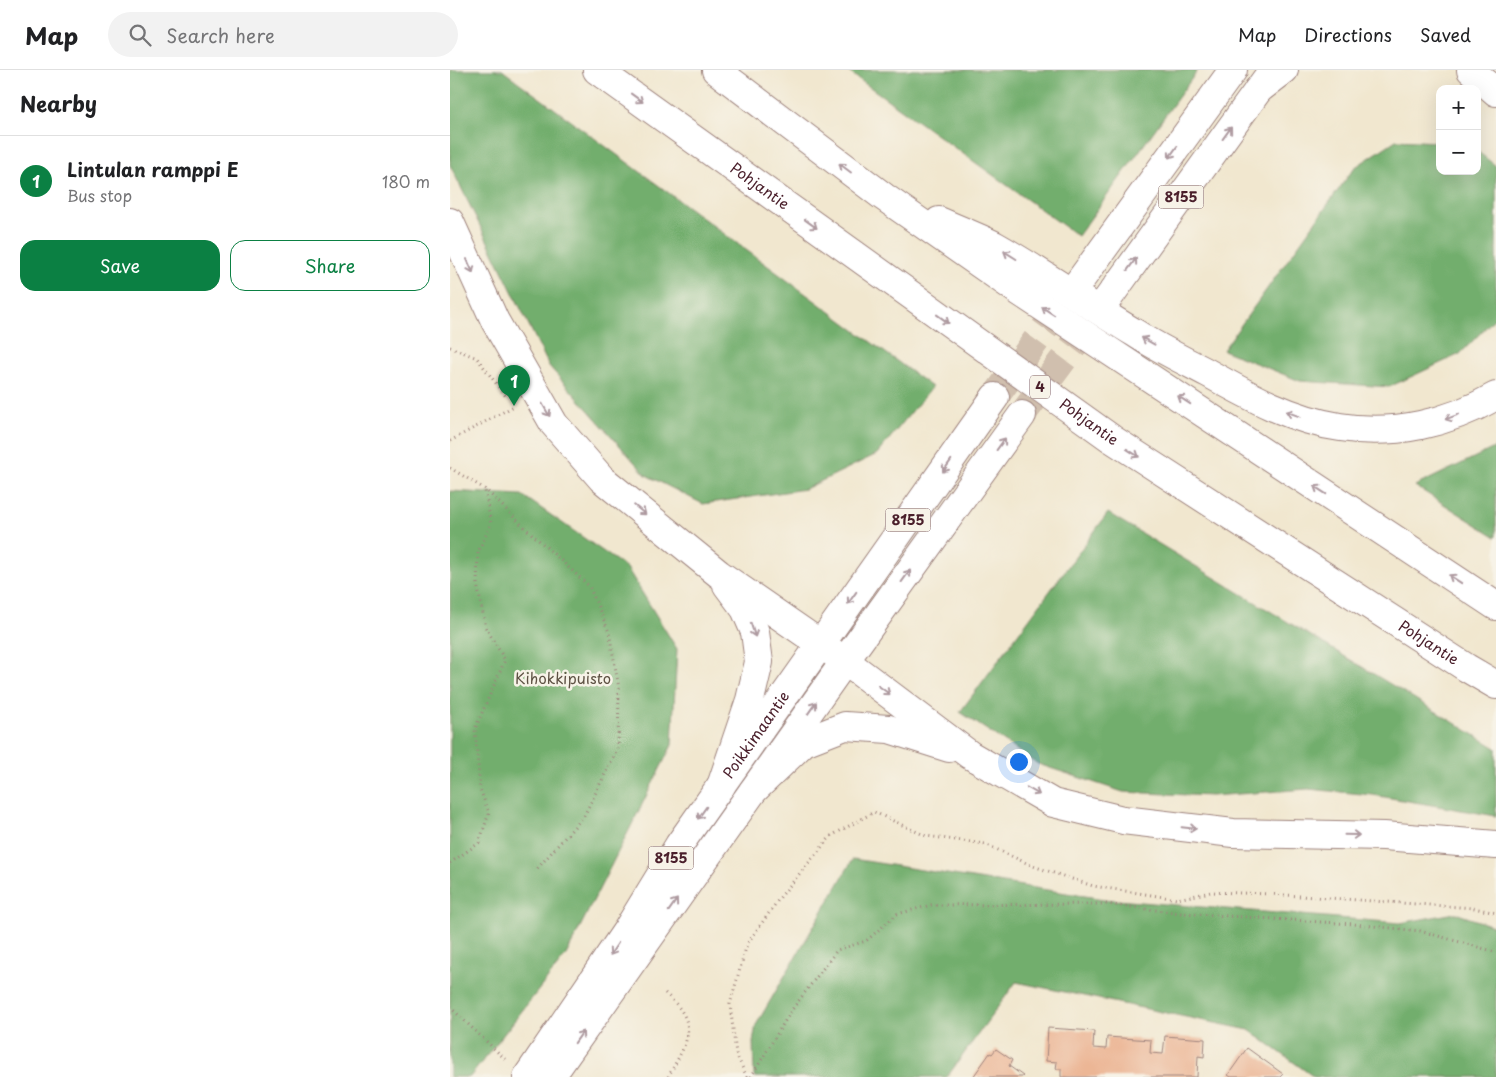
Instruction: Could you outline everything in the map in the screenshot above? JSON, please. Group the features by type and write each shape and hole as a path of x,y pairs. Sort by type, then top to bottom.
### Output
{"main road":[{"name":"Pohjantie","path":"597,70 1112,439 1496,685"},
{"path":"716,70 884,197 1020,292 1496,606"},
{"name":"8155","path":"1079,282 1233,70"},
{"path":"1265,80 1284,70"},
{"path":"1471,70 1496,92"},
{"name":"8155","path":"1104,304 1265,80"},
{"path":"884,197 993,245 1137,335 1254,398 1295,416 1340,428 1383,430 1417,426 1447,419 1476,408 1496,396"},
{"path":"450,222 495,322 554,424 602,479 719,574 845,661 970,755 1053,803 1123,820 1232,833 1384,836 1496,845"},
{"name":"Poikkimaantie","path":"527,1077 627,930 679,845 995,397"},
{"name":"Poikkimaantie","path":"550,1077 1022,415"},
{"path":"719,574 745,609 755,632 759,662 750,700 720,786"},
{"path":"753,791 804,742 845,726 889,729 970,755"}],"path":[{"path":"450,346 478,358 514,406 450,441"},
{"path":"450,468 485,489 589,586 609,632 619,688 618,748 584,816 535,871"},
{"path":"450,862 479,843 489,813 480,789 475,729 505,660 486,628 477,584 478,552 491,524 485,489"},
{"path":"747,1077 736,1054 730,1004 747,944 781,896 831,836 874,812 926,836 985,844 1033,866 1093,886 1177,899 1211,892 1271,894 1474,908 1496,913"},
{"path":"751,1077 791,1011 837,950 866,941 897,914 931,905 1105,904 1181,912 1353,924 1420,931 1496,952"},
{"path":"665,993 678,1005 684,1014 688,1027 686,1044 668,1077"},
{"path":"450,1007 505,1059"}],"green space":[{"path":"450,70 502,70 932,387 877,454 805,489 703,504 646,475 549,366 450,165"},
{"path":"846,70 1198,70 1078,236"},
{"path":"1396,140 1436,142 1436,175 1481,175 1481,154 1496,166 1496,317 1460,354 1389,387 1300,381 1223,350 1354,168"},
{"path":"1496,447 1496,537 1415,486"},
{"name":"Kihokkipuisto","path":"450,491 522,495 627,568 677,649 672,745 566,955 470,1077 450,1077"},
{"path":"1108,513 1496,748 1496,816 1373,795 1308,789 1211,796 1123,792 1038,764 960,712"},
{"path":"853,859 1104,899 1400,923 1455,913 1496,927 1496,1077 1314,1077 1249,1030 1016,982 947,1077 754,1077 753,1042 756,1025"}],"building":[{"path":"1048,1028 1094,1031 1093,1048 1106,1049 1107,1037 1151,1040 1150,1053 1163,1054 1165,1036 1205,1039 1204,1057 1198,1056 1197,1077 1061,1077 1061,1069 1056,1069 1057,1062 1046,1061"},
{"path":"1247,1048 1283,1074 1280,1077 1231,1077 1228,1075"},
{"path":"996,1049 1012,1060 1009,1066 1022,1077 973,1077 990,1053 992,1054"}],"tunnel":[{"path":"995,397 1069,295"},
{"path":"1022,415 1097,314"}],"place":[{"name":"Lintulan ramppi E","path":"514,406"}]}
